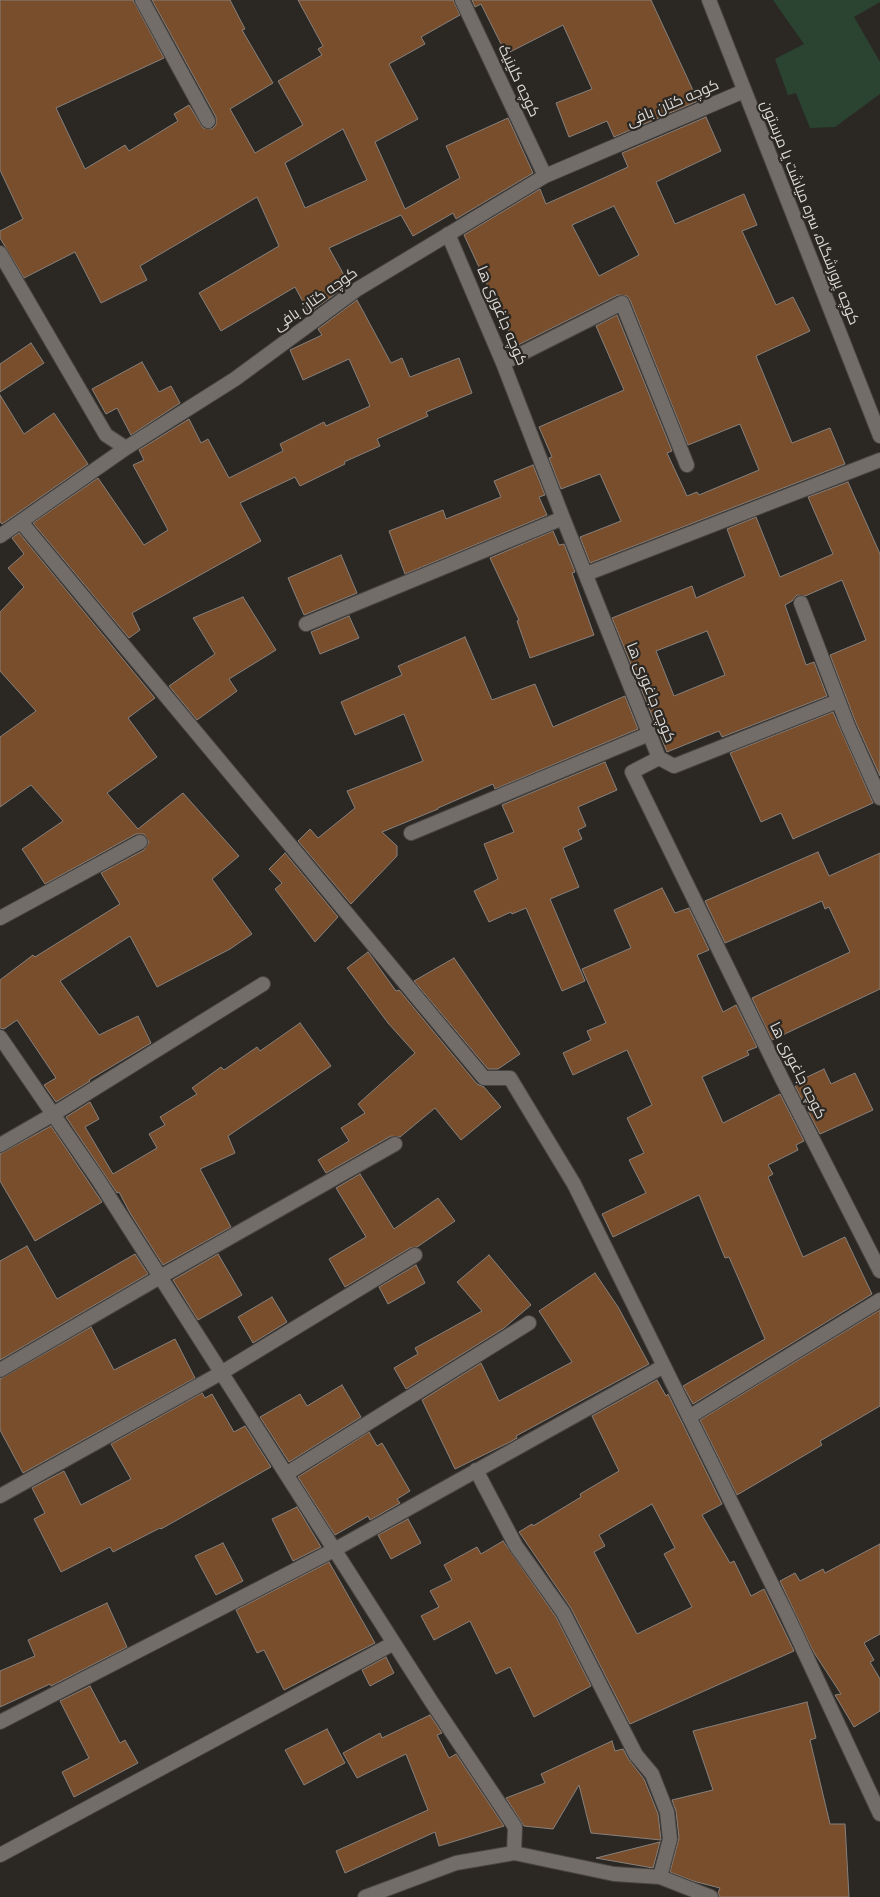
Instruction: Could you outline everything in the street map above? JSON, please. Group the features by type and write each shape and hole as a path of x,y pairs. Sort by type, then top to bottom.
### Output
{"street":[{"path":"142,0 208,121"},
{"name":"کوچه کلینیک","path":"462,0 545,176"},
{"name":"کوچه پرورشگاه، سره میاشت یا مرستون","path":"709,0 880,436"},
{"name":"کوچه کتان بافی","path":"0,536 126,448 235,379 356,290 448,234 545,176 744,91"},
{"name":"کوچه جاغوری ها","path":"448,234 503,362 659,758 632,772 782,1080 875,1250 880,1271"},
{"path":"0,253 106,435 126,448"},
{"path":"503,362 622,303 687,465"},
{"path":"586,574 880,460"},
{"path":"306,624 563,518"},
{"path":"21,522 484,1078 510,1078 574,1184 788,1617 880,1814"},
{"path":"801,603 838,701 880,798"},
{"path":"659,758 674,766 838,701"},
{"path":"411,833 649,734"},
{"path":"0,918 140,842"},
{"path":"0,1145 52,1115 263,984"},
{"path":"0,1037 99,1182 334,1550 515,1827 514,1853"},
{"path":"0,1370 395,1144"},
{"path":"0,1496 221,1373 415,1255"},
{"path":"689,1417 880,1300"},
{"path":"286,1474 529,1323"},
{"path":"0,1722 334,1550 664,1366"},
{"path":"476,1470 516,1546 563,1612 636,1755 652,1774 667,1812 670,1839 660,1877"},
{"path":"0,1855 394,1643"},
{"path":"365,1897 456,1863 514,1853 614,1874 660,1877 711,1897"}],"green space":[{"path":"773,0 880,0 880,2 854,17 880,62 880,94 835,127 810,128 796,93 788,95 775,59 804,44"}],"building":[{"path":"0,0 133,0 164,58 56,108 85,169 125,145 129,151 178,121 174,114 189,105 203,128 212,129 216,125 216,117 152,0 230,0 245,29 242,30 273,83 230,109 255,153 303,125 278,81 322,55 318,49 323,46 298,0 453,0 460,15 421,37 425,44 389,64 418,119 375,142 405,209 460,178 446,146 508,118 533,173 456,219 453,213 413,236 401,215 329,248 349,284 309,313 295,287 221,331 199,293 279,246 257,197 140,266 147,280 101,303 75,252 24,278 0,238 0,231 23,219 0,170","holes":["343,129 367,180 305,208 285,163"]},
{"path":"472,0 651,0 698,101 614,137 607,121 569,137 556,103 592,89 563,25 506,54 481,4 475,7"},
{"path":"706,117 721,151 656,182 675,224 744,194 757,225 742,231 776,305 793,297 810,331 756,356 792,443 830,428 845,464 590,563 580,537 621,521 600,474 561,489 549,458 552,457 539,427 624,390 596,326 617,315 672,451 667,453 687,496 697,492 699,495 759,470 740,424 688,445 627,296 618,295 516,346 464,235 540,189 546,204 628,167 622,153","holes":["614,206 639,255 599,276 572,225"]},
{"path":"357,300 391,363 402,358 410,377 459,358 472,393 426,412 428,416 377,439 380,446 344,462 345,464 300,486 295,477 240,503 261,541 132,613 140,630 129,638 33,523 98,478 144,545 168,530 133,465 144,460 139,450 189,419 201,443 208,439 229,478 283,451 280,444 324,422 326,426 370,406 349,359 303,380 290,350 322,335 318,329"},
{"path":"31,343 44,363 0,392 0,364"},
{"path":"142,362 159,392 171,386 180,403 131,435 117,408 106,414 92,389"},
{"path":"0,395 24,434 54,413 88,464 2,524 0,522"},
{"path":"533,465 545,495 539,497 547,515 405,574 389,531 443,510 446,519 501,497 494,481"},
{"path":"848,482 880,554 880,776 856,723 830,655 866,640 842,580 805,596 797,595 785,605 806,665 814,662 827,696 722,737 719,731 667,752 612,618 692,586 696,598 745,576 727,529 756,517 780,577 833,554 808,497","holes":["707,631 725,675 674,696 656,651"]},
{"path":"553,531 559,545 564,544 575,572 572,573 594,635 530,658 517,621 519,620 490,558"},
{"path":"19,533 155,698 128,718 157,757 107,793 138,829 183,793 239,856 212,879 252,934 230,949 157,987 130,936 60,981 99,1035 138,1016 151,1043 56,1102 44,1085 56,1078 17,1020 4,1029 0,1028 0,980 33,955 35,957 120,904 101,873 144,850 149,842 144,834 136,834 45,884 22,849 63,821 31,785 0,807 0,737 36,711 0,671 0,612 24,587 8,568 24,554 12,538"},
{"path":"341,555 357,593 304,615 288,578"},
{"path":"243,597 276,650 229,679 237,691 197,720 169,686 215,654 193,618"},
{"path":"349,616 359,638 320,654 311,632"},
{"path":"465,637 492,700 535,684 553,727 625,696 638,729 495,789 493,784 382,832 397,846 397,856 351,904 298,841 310,829 318,838 355,808 347,791 423,761 404,714 355,735 341,702 402,675 398,666"},
{"path":"833,712 873,803 793,839 781,813 761,822 730,753"},
{"path":"605,762 617,790 578,807 586,826 578,830 582,839 563,848 579,887 550,899 585,981 562,991 526,908 512,914 511,912 489,922 474,891 498,879 484,844 514,832 502,805"},
{"path":"818,852 829,876 880,853 880,989 772,1040 752,998 850,952 829,907 825,909 822,901 725,943 705,901"},
{"path":"285,853 338,917 315,942 275,889 282,883 269,869"},
{"path":"662,888 675,913 689,908 709,950 697,955 723,1012 736,1005 757,1047 747,1051 749,1055 702,1077 723,1123 780,1094 804,1141 796,1145 798,1150 768,1165 773,1174 768,1177 803,1257 845,1237 872,1294 693,1404 683,1386 765,1339 729,1257 725,1258 699,1195 613,1237 602,1214 646,1193 629,1160 644,1153 627,1118 652,1105 627,1050 573,1075 563,1053 591,1040 587,1031 606,1023 582,969 631,948 614,910"},
{"path":"368,952 396,991 399,990 477,1084 484,1087 501,1107 461,1140 435,1108 400,1137 391,1136 326,1173 318,1160 349,1141 341,1128 365,1113 358,1104 415,1053 388,1023 347,968"},
{"path":"454,958 520,1054 498,1069 488,1069 414,981"},
{"path":"300,1023 331,1066 228,1136 235,1153 200,1169 231,1227 163,1265 119,1192 117,1193 66,1117 90,1102 99,1119 85,1127 113,1174 157,1148 149,1134 165,1125 160,1117 197,1094 192,1088 221,1067 224,1070 257,1047 260,1051"},
{"path":"824,1069 831,1084 855,1073 873,1110 820,1134 795,1086 804,1082 803,1079"},
{"path":"51,1126 102,1202 35,1241 0,1181 0,1154"},
{"path":"360,1174 394,1229 438,1198 455,1221 417,1247 410,1248 345,1287 329,1259 366,1237 336,1188"},
{"path":"27,1246 57,1299 135,1254 148,1274 0,1360 0,1261"},
{"path":"218,1254 242,1295 198,1320 173,1280"},
{"path":"489,1255 531,1305 504,1328 406,1389 394,1368 418,1354 415,1348 482,1311 457,1282"},
{"path":"416,1265 425,1283 388,1304 379,1287"},
{"path":"595,1273 618,1307 649,1364 516,1436 517,1438 510,1442 455,1469 422,1400 481,1363 499,1401 572,1362 539,1311"},
{"path":"272,1297 287,1322 253,1343 238,1317"},
{"path":"880,1310 880,1406 820,1441 822,1445 737,1495 700,1420"},
{"path":"91,1327 114,1370 175,1339 195,1378 23,1473 0,1430 0,1379"},
{"path":"657,1380 666,1396 668,1394 722,1504 702,1515 730,1563 734,1561 751,1596 764,1589 794,1651 630,1724 571,1608 519,1532 532,1524 533,1526 581,1497 580,1494 619,1471 592,1416","holes":["652,1504 675,1548 664,1554 692,1607 637,1634 594,1552 605,1546 599,1535"]},
{"path":"342,1385 361,1417 289,1462 260,1417 300,1394 307,1406"},
{"path":"202,1393 205,1398 212,1394 234,1432 245,1426 271,1467 161,1529 113,1552 110,1547 61,1572 34,1519 45,1513 32,1488 64,1471 81,1505 131,1479 111,1444"},
{"path":"369,1432 377,1446 382,1443 410,1491 397,1499 400,1503 370,1520 368,1516 335,1535 298,1477"},
{"path":"297,1507 321,1547 293,1561 272,1519"},
{"path":"408,1519 421,1543 391,1559 378,1535"},
{"path":"503,1541 556,1617 591,1686 534,1717 510,1667 496,1674 470,1621 434,1640 421,1616 439,1607 430,1591 452,1580 444,1565 477,1547 481,1554"},
{"path":"223,1543 243,1581 216,1595 195,1556"},
{"path":"880,1544 880,1634 864,1643 874,1660 870,1662 880,1679 880,1711 854,1727 835,1695 841,1694 813,1651 780,1581 795,1573 800,1581 823,1569 825,1573"},
{"path":"329,1562 375,1643 284,1690 264,1650 257,1653 236,1610"},
{"path":"107,1603 127,1647 51,1686 50,1684 0,1707 0,1671 35,1656 28,1640"},
{"path":"386,1657 394,1673 370,1686 362,1670"},
{"path":"90,1686 120,1743 125,1740 138,1763 74,1797 62,1772 89,1758 60,1701"},
{"path":"807,1702 816,1738 810,1740 830,1824 845,1824 849,1897 720,1897 718,1893 720,1888 693,1881 670,1872 679,1838 676,1811 672,1800 713,1790 693,1731"},
{"path":"430,1715 442,1733 437,1735 449,1758 456,1754 504,1826 439,1846 435,1832 345,1873 336,1851 428,1810 406,1754 357,1778 343,1753 380,1733 382,1738"},
{"path":"327,1729 345,1763 304,1785 285,1750"},
{"path":"612,1741 615,1751 623,1749 644,1779 658,1814 661,1840 591,1833 579,1785 553,1829 524,1826 506,1798 545,1783 541,1774"},
{"path":"660,1842 653,1868 596,1858"}]}
